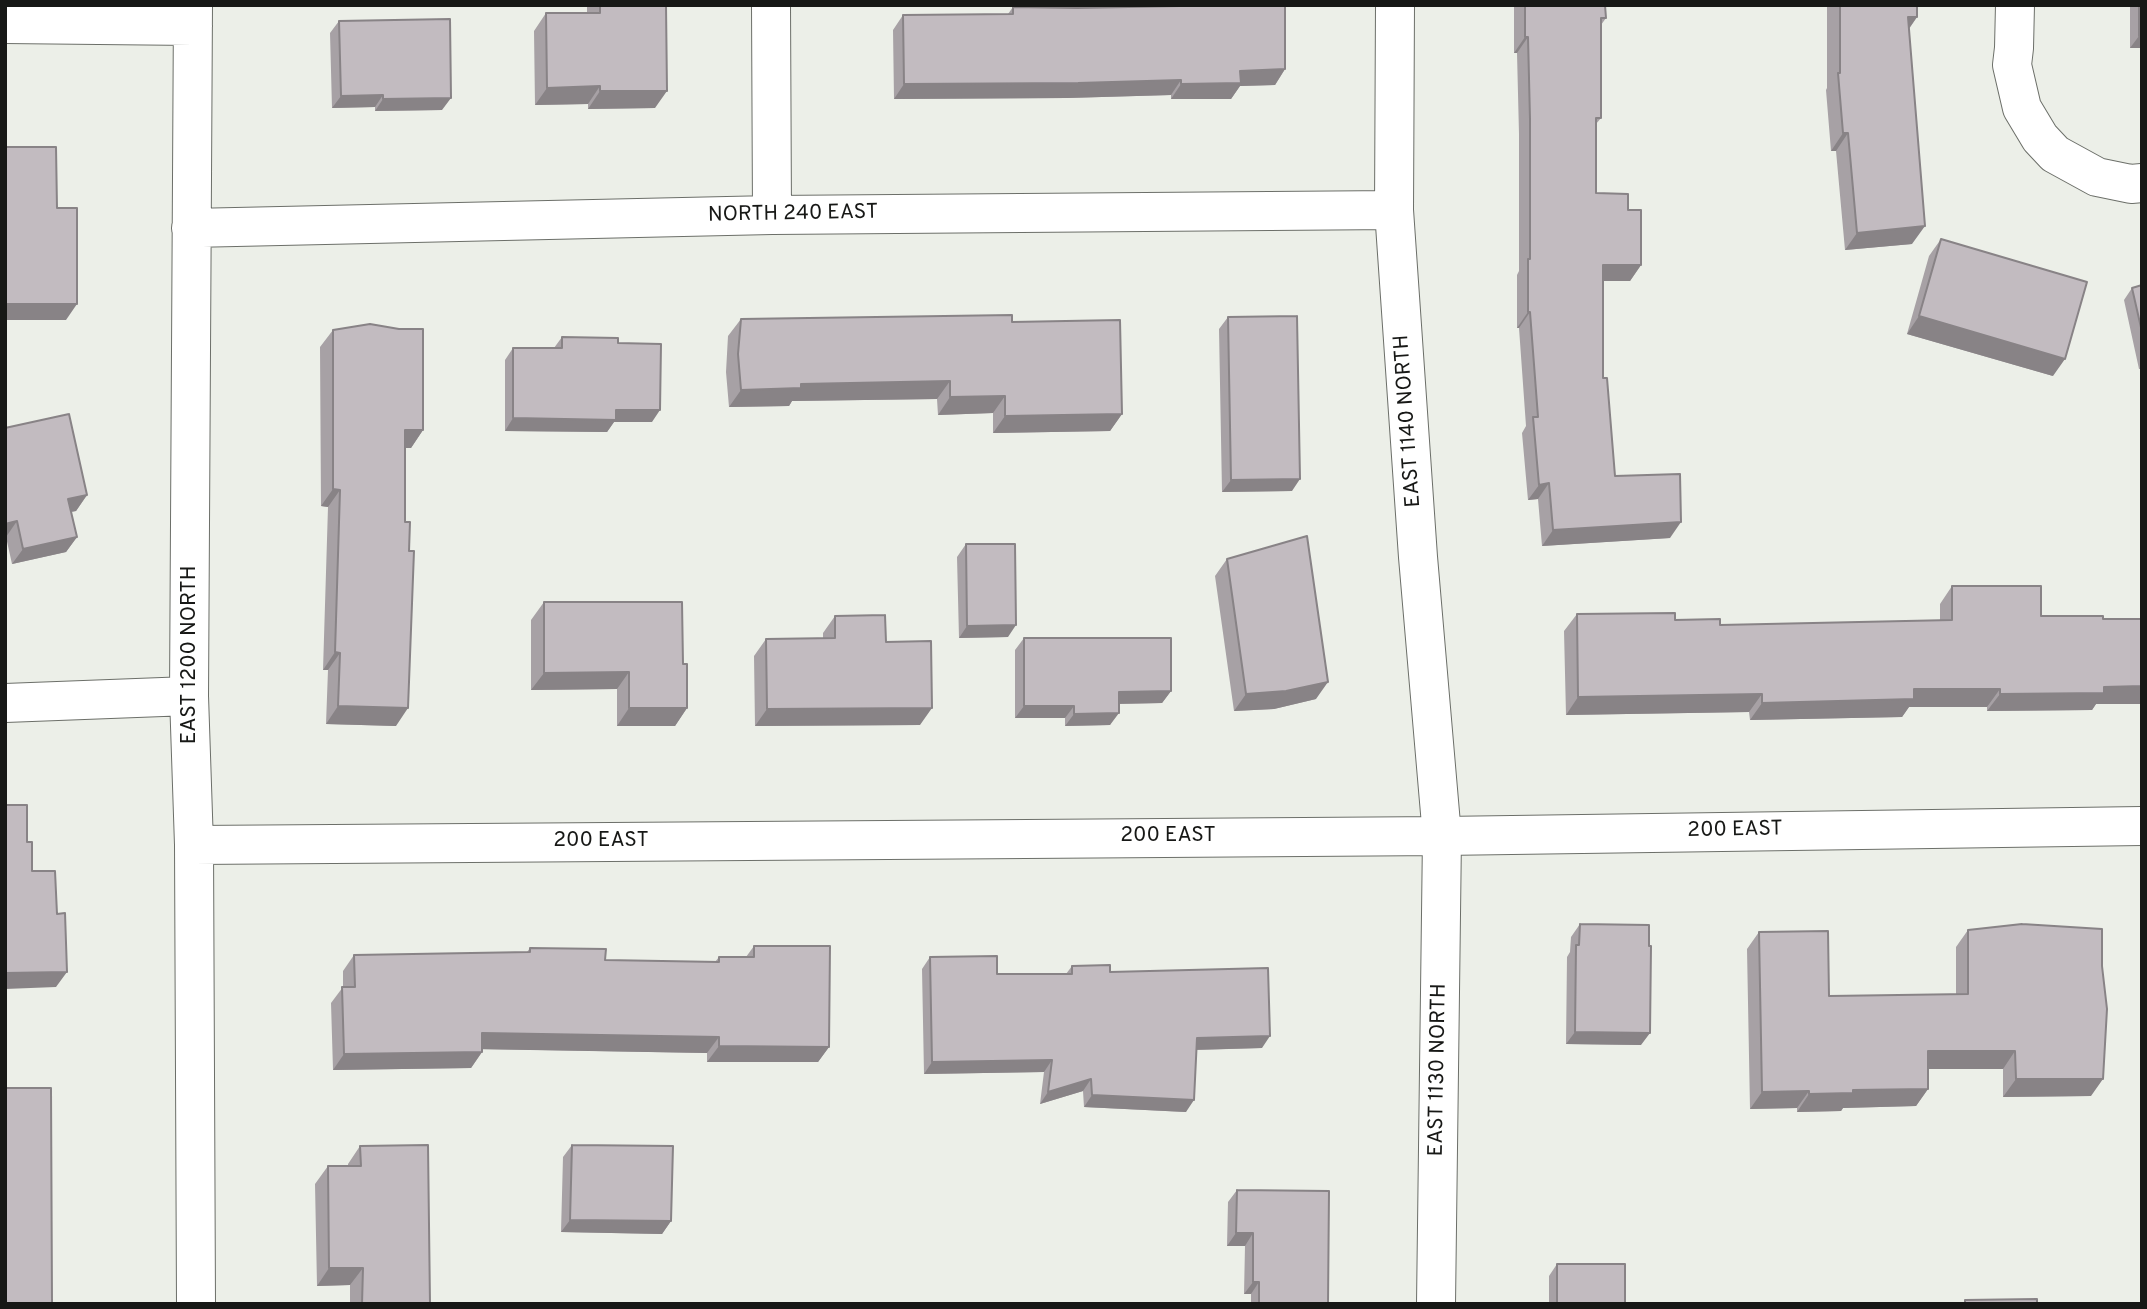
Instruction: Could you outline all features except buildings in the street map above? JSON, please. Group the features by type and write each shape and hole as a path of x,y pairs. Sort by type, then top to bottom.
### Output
{"street":[{"path":"771,5 772,215"},
{"name":"EAST 1140 NORTH","path":"1395,5 1394,210 1418,557 1442,836"},
{"path":"2015,5 2012,65 2022,108 2040,138 2055,153 2097,177 2131,184 2142,183"},
{"path":"5,24 193,16"},
{"name":"EAST 1200 NORTH","path":"193,16 189,696 194,845 196,1304"},
{"name":"NORTH 240 EAST","path":"191,228 772,215 1394,210"},
{"path":"5,703 189,696"},
{"name":"200 EAST","path":"194,845 1442,836 2142,826"},
{"name":"EAST 1130 NORTH","path":"1436,1304 1442,836"}]}
